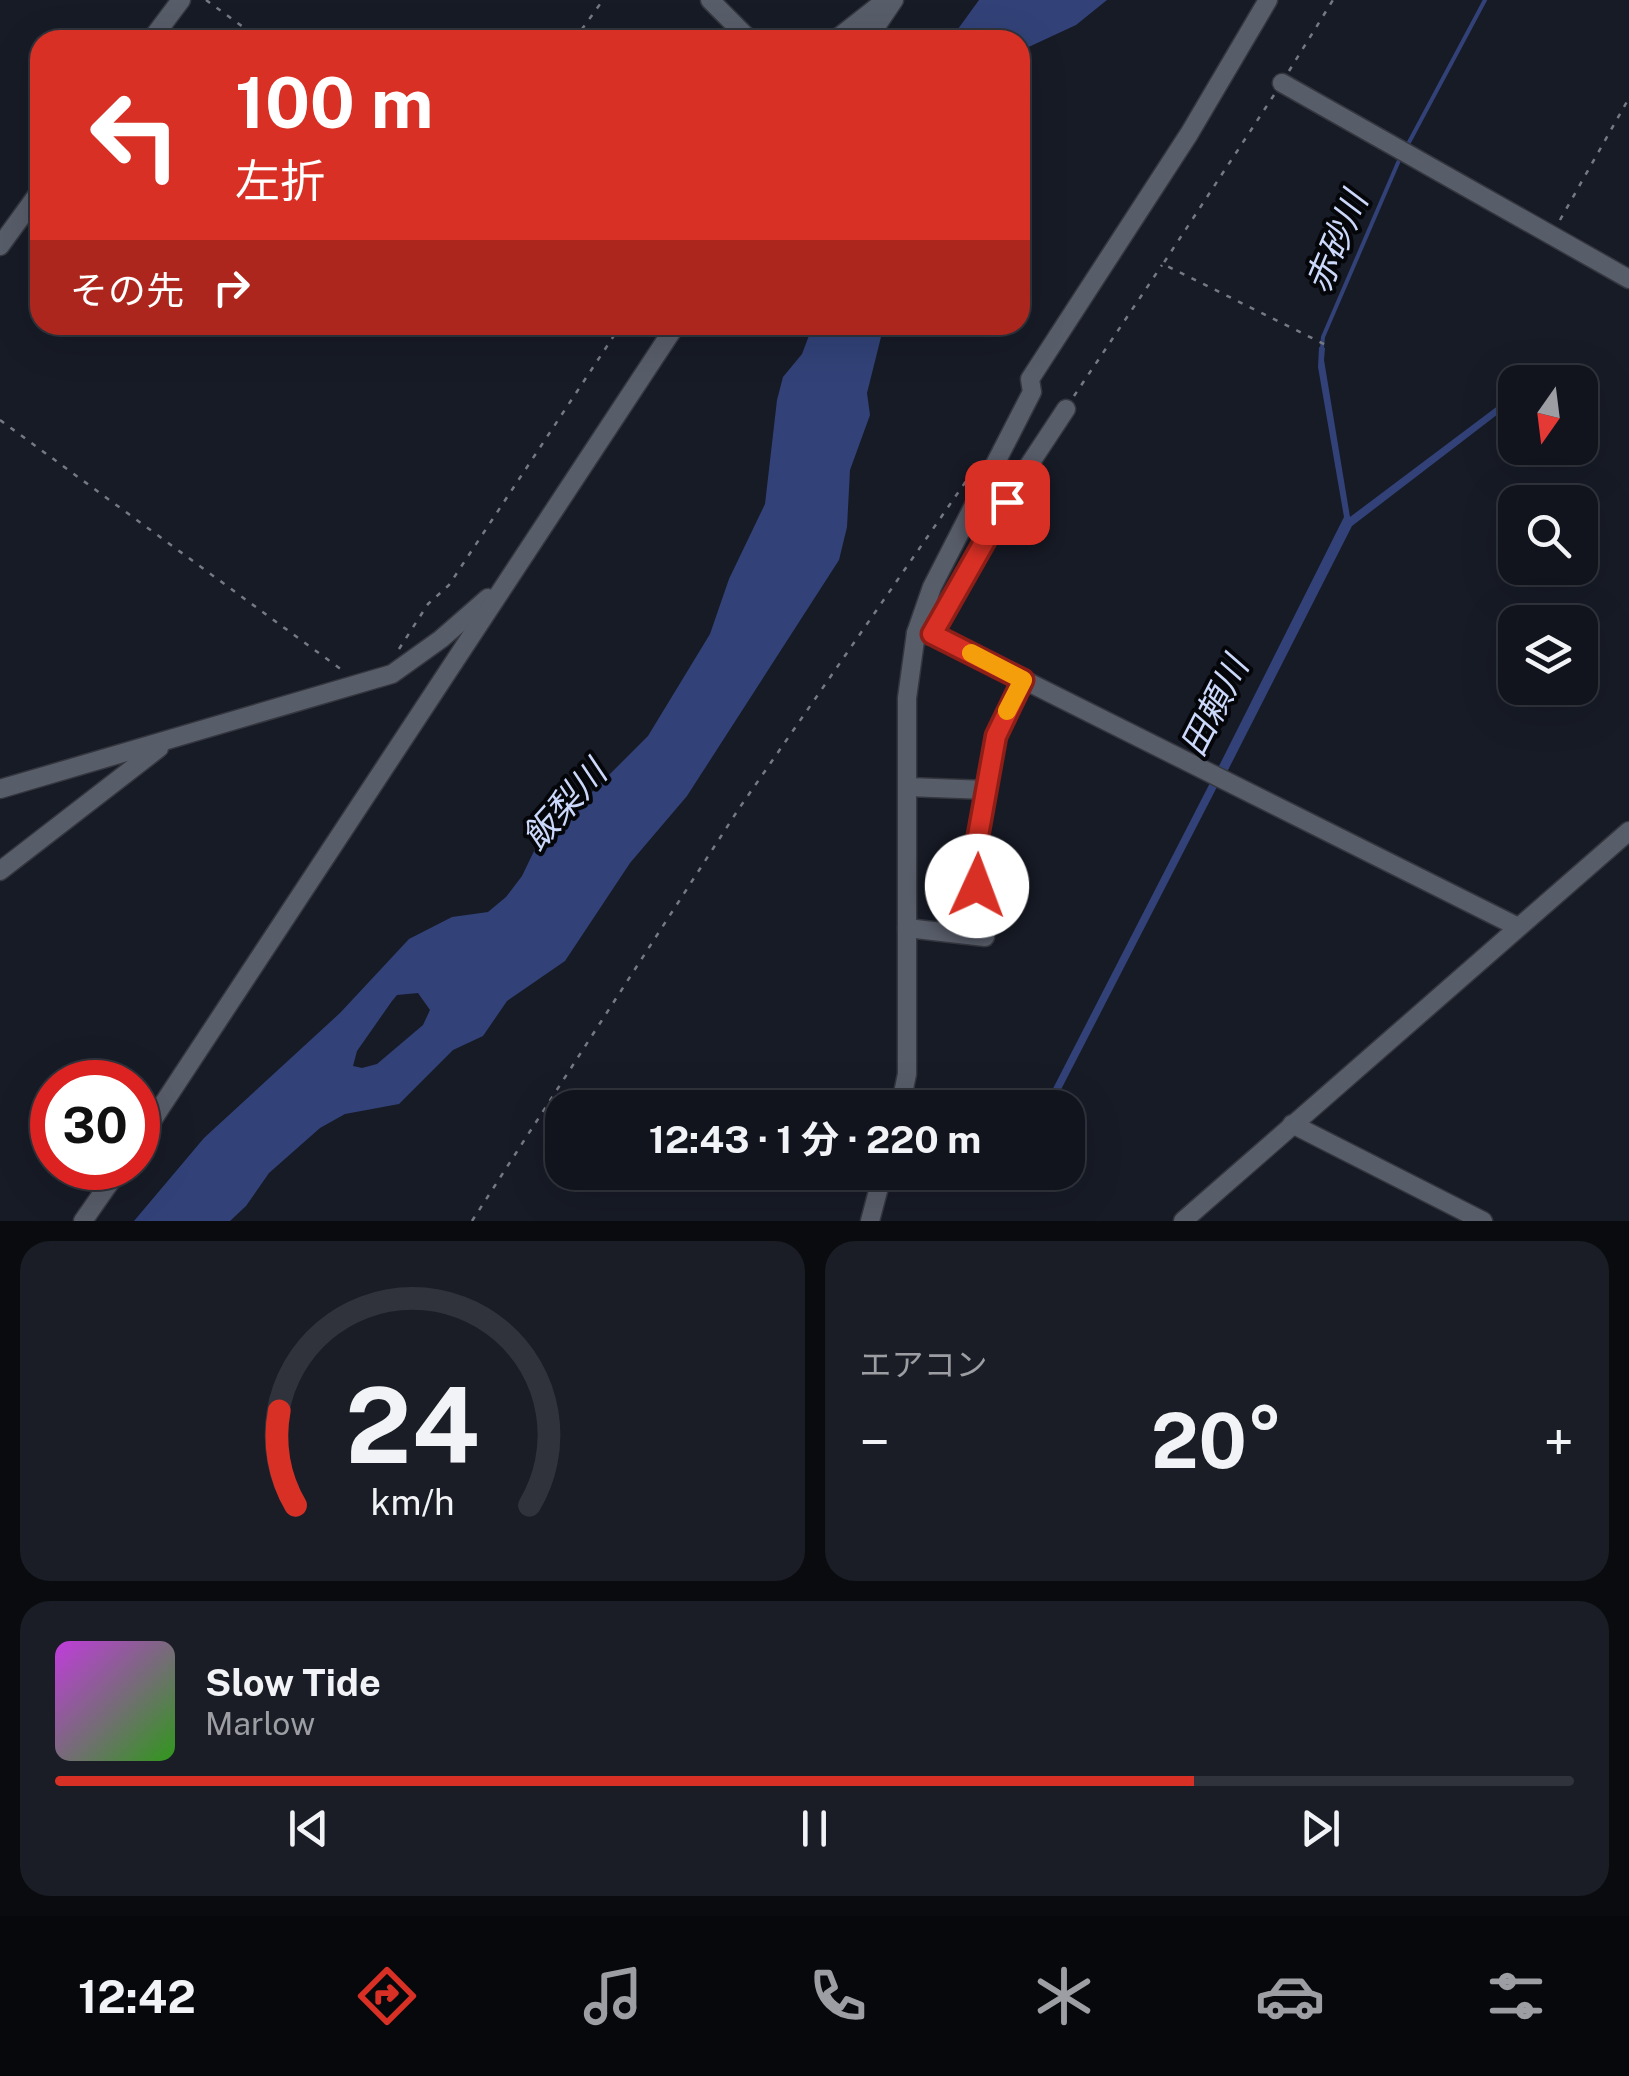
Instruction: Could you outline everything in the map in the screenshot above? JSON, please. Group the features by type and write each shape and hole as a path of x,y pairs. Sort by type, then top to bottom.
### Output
{"street":[{"path":"158,30 181,0"},
{"path":"710,0 740,30"},
{"path":"848,30 886,0"},
{"path":"874,30 894,0"},
{"path":"904,1090 907,1074 907,698 932,587 1032,392 1030,379 1189,134 1268,0"},
{"path":"1282,83 1629,279"},
{"path":"0,246 30,205"},
{"path":"160,1109 669,335"},
{"path":"924,634 1066,408"},
{"path":"0,790 392,674 441,640 508,581"},
{"path":"924,634 1518,927"},
{"path":"907,928 982,936 974,866 986,790 996,736 1023,680"},
{"path":"0,870 154,754 162,743"},
{"path":"908,787 986,790"},
{"path":"1183,1221 1629,831"},
{"path":"1292,1124 1484,1221"},
{"path":"83,1221 105,1190"},
{"path":"870,1221 878,1190"}],"path":[{"path":"206,0 246,30"},
{"path":"581,30 603,0"},
{"path":"1066,408 1282,83 1332,0"},
{"path":"1552,234 1629,98"},
{"path":"1162,264 1326,345"},
{"path":"396,653 428,604 449,585 614,335"},
{"path":"0,420 353,678 357,685"},
{"path":"472,1221 698,869 979,462"}],"water":[{"path":"979,0 1107,0 1076,25 1030,46 1030,30 957,30"},
{"path":"809,335 882,335 867,393 870,415 850,470 847,527 839,560 687,796 630,863 565,961 507,1001 483,1036 453,1050 399,1104 345,1114 320,1128 269,1173 230,1221 134,1221 204,1138 340,1013 409,939 452,917 488,912 506,897 535,849 648,736 710,634 729,579 765,504 783,377 802,354","holes":["418,993 430,1010 423,1025 377,1064 353,1066 357,1051 397,995"]},
{"path":"1319,347 1325,348 1350,517 1498,406 1498,414 1352,526 1224,778 1215,774 1344,517 1318,367"},
{"path":"1212,779 1219,783 1061,1090 1052,1090"}],"waterway":[{"name":"赤砂川","path":"1407,146 1485,0"},
{"name":"赤砂川","path":"1322,348 1323,337 1400,158"}],"slow traffic":[{"path":"971,653 1023,680 1007,711"}],"route":[{"path":"977,886 974,858 996,736 1023,680 932,634 1007,502"}],"water label":[{"name":"田頼川","path":"1214,706"},
{"name":"飯梨川","path":"564,805"}]}
